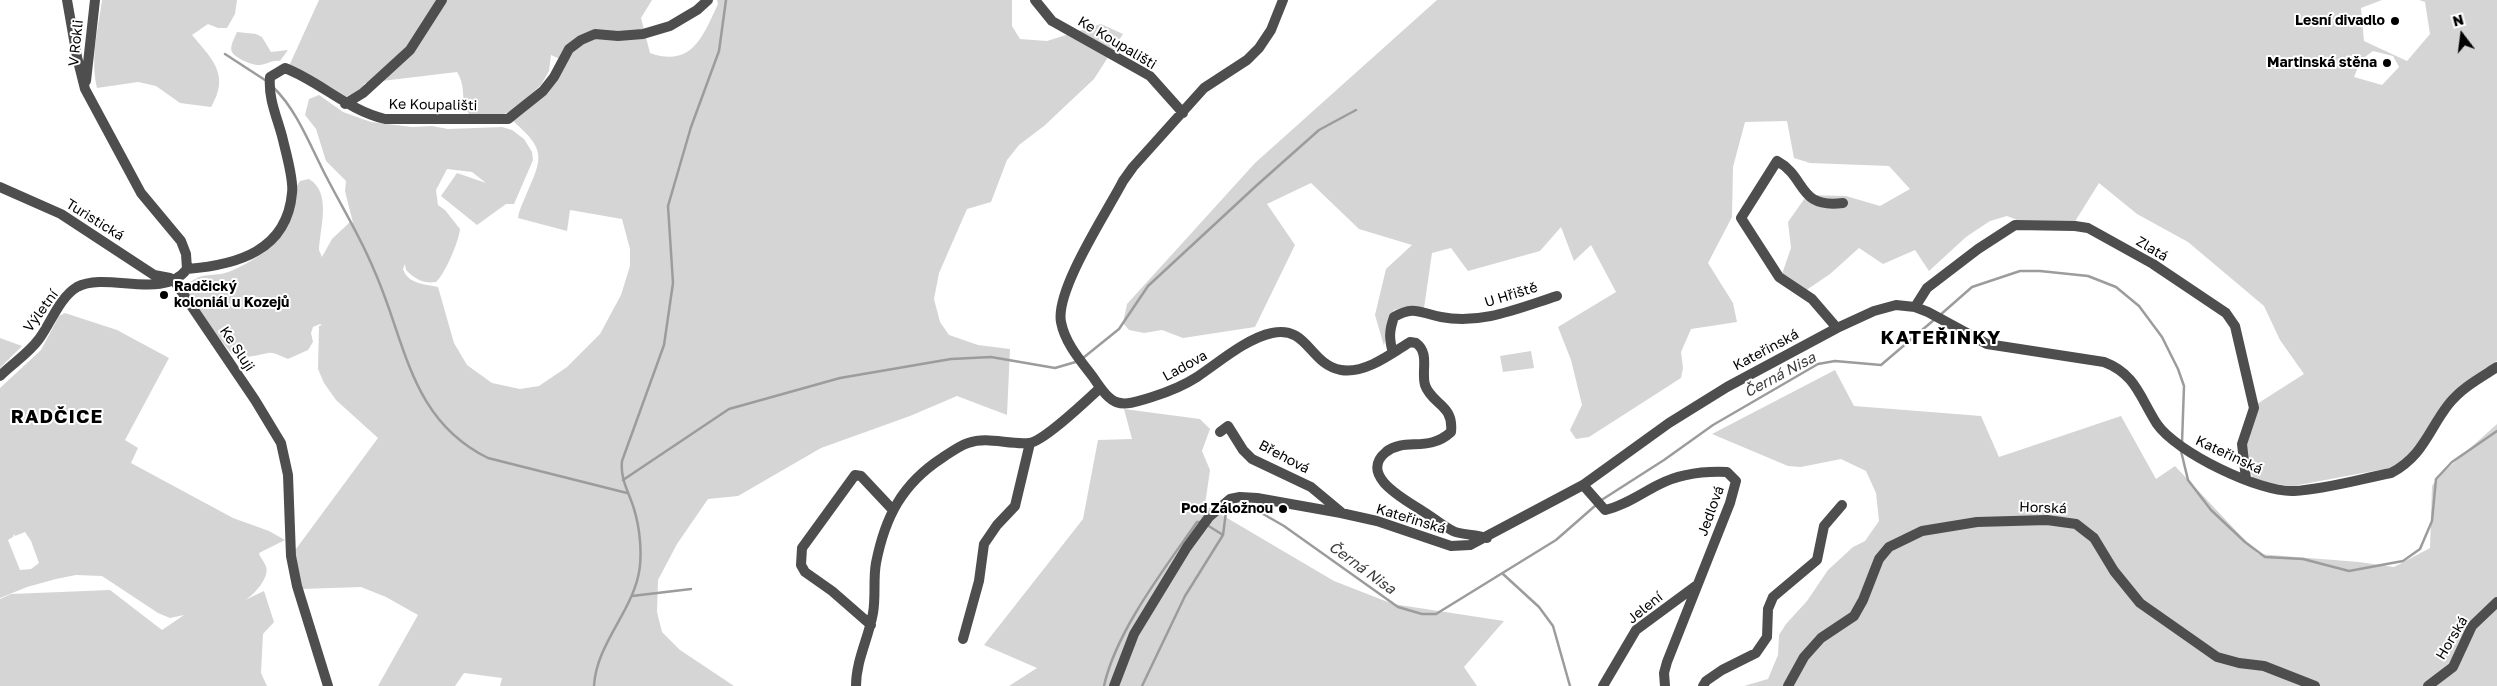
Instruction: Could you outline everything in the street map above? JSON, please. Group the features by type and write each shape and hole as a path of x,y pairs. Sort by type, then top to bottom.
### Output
{"street":[{"path":"67,0 76,57 85,89 141,193 181,241 186,254 186,269 173,279"},
{"name":"V Rokli","path":"85,89 95,0"},
{"path":"345,104 363,92 410,50 442,0"},
{"name":"Ke Koupališti","path":"186,269 214,267 252,254 273,240 285,222 293,192 283,140 269,92 270,77 285,68 303,75 345,104 366,115 385,119 508,120 543,91 554,77 569,49 581,40 595,34 618,36 643,34 670,26 697,10 708,0"},
{"name":"Ke Koupališti","path":"1036,0 1052,21 1150,76 1183,113"},
{"name":"Ladova","path":"1284,0 1259,48 1247,60 1204,88 1146,152 1123,182 1071,276 1064,295 1060,316 1066,340 1100,388 1112,401 1118,404 1129,403 1178,388 1260,337 1277,332 1288,331 1296,334 1321,360 1342,370 1364,366 1393,353 1410,342 1419,346 1424,358 1424,383 1428,391 1445,406 1452,422 1451,432 1441,441 1430,444 1397,446 1386,452 1379,464 1379,475 1387,488 1455,532 1475,533 1487,538"},
{"path":"1837,328 1812,299 1779,278 1741,218 1777,161 1786,166 1815,201 1824,204 1843,203"},
{"name":"Turistická","path":"0,187 61,214 154,275 173,279"},
{"name":"Zlatá","path":"1915,307 1927,288 1978,249 2015,225 2088,228 2153,264 2226,313 2235,326 2254,408 2242,444 2246,479"},
{"name":"Výletní","path":"0,376 38,340 61,304 77,287 98,283 152,285 173,279"},
{"name":"Ke Sluji","path":"173,279 256,400 280,443 288,475 291,556 295,578 328,686"},
{"name":"U Hřiště","path":"1393,353 1389,339 1391,326 1394,317 1406,310 1423,311 1442,318 1486,319 1557,296"},
{"name":"Kateřinská","path":"1114,686 1134,634 1187,547 1220,506 1240,497 1342,513 1377,521 1451,546 1470,545 1487,538 1583,486 1669,423 1727,386 1837,328 1874,311 1896,305 1915,307 1928,312 1987,344 2104,362 2116,367 2126,373 2158,425 2175,443 2196,456 2272,489 2293,491 2391,473 2405,466 2419,452 2448,405 2460,392 2497,367"},
{"path":"856,686 862,649 871,625 876,565 885,528 892,509 919,476 961,445 979,440 1030,443 1051,430 1100,388"},
{"name":"Břehová","path":"1220,432 1228,426 1243,450 1252,459 1312,488 1342,513"},
{"path":"963,639 979,581 984,544 1015,506 1030,443"},
{"name":"Jedlová","path":"1583,486 1604,510 1615,508 1660,484 1678,477 1700,473 1727,472 1736,481 1730,503 1666,667 1665,686"},
{"path":"871,625 832,591 805,572 801,565 802,548 855,475 861,476 892,509"},
{"path":"1704,686 1706,681 1722,670 1756,653 1767,637 1768,609 1773,596 1817,560 1824,526 1842,505"},
{"name":"Horská","path":"1788,686 1810,651 1821,638 1854,616 1863,600 1879,559 1889,547 1922,531 1977,522 2047,520 2076,524 2094,538 2114,571 2140,603 2217,657 2239,663 2264,666 2315,686"},
{"name":"Jelení","path":"1602,686 1636,630 1698,584"},
{"name":"Horská","path":"2428,686 2453,667 2472,626 2497,602"}],"shaded area":[{"path":"102,0 237,0 235,14 227,28 218,28 208,24 192,35 217,68 219,86 211,107 180,103 156,86 138,82 97,88 94,55"},
{"path":"319,0 652,0 641,18 650,53 664,57 686,53 694,46 707,27 718,4 717,0 1012,0 1012,26 1020,39 1047,41 1101,24 1123,34 1094,79 1044,126 1019,145 1007,160 991,202 967,209 939,273 934,299 940,322 949,335 978,345 1010,349 1007,415 957,396 910,416 821,448 738,496 708,499 677,544 658,580 657,612 662,632 680,650 734,686 500,686 502,678 464,673 455,686 378,686 418,615 386,597 361,587 301,589 293,553 378,438 336,400 324,383 318,369 319,326 322,325 313,327 311,333 313,342 308,350 288,359 271,353 236,356 232,354 197,311 185,286 203,276 224,273 238,268 272,246 290,222 296,190 300,181 309,179 316,185 323,202 319,250 322,257 332,239 350,222 353,223 345,191 346,181 326,161 316,129 305,115 309,99 319,95 343,112 371,122 412,127 432,126 448,129 502,127 512,130 524,139 532,152 533,160 514,204 506,204 477,225 441,196 457,173 486,183 472,172 447,169 436,190 438,205 445,210 460,229 451,257 436,282 427,282 416,278 406,270 405,264 403,269 409,278 422,284 438,287 454,343 467,365 492,383 520,389 539,386 567,367 600,334 621,295 630,266 630,249 622,219 570,210 567,231 518,218 536,171 538,155 531,139 513,121 543,95 564,61 551,55 549,71 541,85 513,110 498,117 471,116 465,106 462,84 457,72 365,83 361,89 346,97 289,66"},
{"path":"1437,0 2382,0 2361,8 2364,41 2407,61 2430,34 2425,2 2419,0 2497,0 2497,361 2456,389 2438,410 2415,447 2400,462 2390,468 2293,486 2273,484 2253,478 2247,457 2246,441 2257,404 2304,374 2280,340 2264,306 2188,242 2137,214 2099,183 2074,223 2020,221 2007,216 1990,221 1966,237 1929,271 1915,250 1883,264 1859,248 1830,274 1805,291 1782,274 1791,248 1788,222 1807,195 1846,196 1880,206 1910,189 1889,166 1810,163 1794,158 1787,121 1745,122 1733,167 1732,217 1708,263 1733,303 1737,322 1691,329 1681,352 1683,368 1681,378 1589,437 1576,439 1570,430 1582,405 1571,360 1558,327 1616,292 1591,245 1574,261 1561,227 1540,251 1468,271 1451,248 1432,253 1424,308 1406,307 1394,310 1389,321 1384,346 1375,315 1386,269 1412,245 1359,229 1311,183 1267,204 1295,245 1255,327 1183,338 1162,330 1144,333 1129,330 1123,323 1127,304 1255,163","holes":["2373,51 2393,56 2399,67 2382,85 2354,77 2361,60"]},
{"path":"237,32 256,34 262,37 271,52 288,50 280,61 260,65 249,63 237,57 231,50"},
{"path":"65,313 117,330 169,358 125,440 138,448 131,463 233,518 269,531 285,540 259,553 265,563 266,576 257,590 245,600 264,591 274,622 263,634 261,673 267,686 0,686 0,599 11,594 110,590 162,630 184,615 170,618 158,613 102,576 76,575 56,579 27,587 0,598 0,388 41,350 59,316","holes":["25,532 31,541 39,563 31,569 20,570 8,540 14,534 15,536"]},
{"path":"0,338 22,346 0,368"},
{"path":"1531,351 1534,368 1503,372 1500,356"},
{"path":"1835,370 1854,406 1981,416 1999,457 2121,416 2156,479 2175,466 2258,554 2359,562 2394,567 2430,548 2432,486 2438,477 2497,424 2497,686 1744,686 1768,679 1778,655 1779,635 1786,624 1807,601 1828,570 1853,547 1865,541 1879,521 1876,493 1866,471 1841,459 1801,467 1788,466 1712,434"},
{"path":"1124,409 1200,419 1210,429 1202,451 1210,470 1205,505 1334,581 1393,604 1504,621 1464,667 1477,686 1009,686 1037,668 984,645 1083,519 1098,440 1132,439"}],"waterway":[{"path":"594,686 600,657 634,591 640,569 641,552 638,525 624,480 622,461 664,345 673,283 668,206 691,127 719,51 726,0"},
{"path":"225,54 268,82"},
{"path":"273,87 297,118 363,246 385,297 413,376 441,422 462,442 488,458 627,493"},
{"path":"1083,358 1119,329 1148,286 1256,186 1319,130 1356,110"},
{"name":"Černá Nisa","path":"1939,316 1972,287 2020,271 2088,276 2116,287 2139,306 2162,337 2178,369 2184,386 2182,443"},
{"name":"Černá Nisa","path":"1600,501 1664,460 1713,425 1818,364 1835,361 1881,365 1935,319"},
{"path":"623,480 729,409 840,378 951,359 991,357 1055,368 1079,361"},
{"name":"Černá Nisa","path":"2181,451 2188,480 2211,510 2245,542 2265,557 2303,559 2349,571 2403,561 2420,549 2432,521 2436,479 2452,462 2497,431"},
{"name":"Černá Nisa","path":"1142,686 1185,596 1223,535 1226,512 1244,503 1284,526 1398,607 1422,614 1436,614 1556,540 1596,505"},
{"path":"1104,686 1110,665 1130,622 1197,522 1203,522"},
{"path":"1207,525 1223,535"},
{"path":"1503,574 1539,607 1553,626 1570,686"},
{"path":"632,596 691,589"}],"place":[{"name":"Lesní divadlo","path":"2395,21"},
{"name":"Martinská stěna","path":"2387,63"},
{"name":"Radčický koloniál u Kozejů","path":"164,295"},
{"name":"Pod Záložnou","path":"1283,509"}],"district":[{"name":"KATEŘINKY","path":"1941,338"},
{"name":"RADČICE","path":"57,417"}]}
